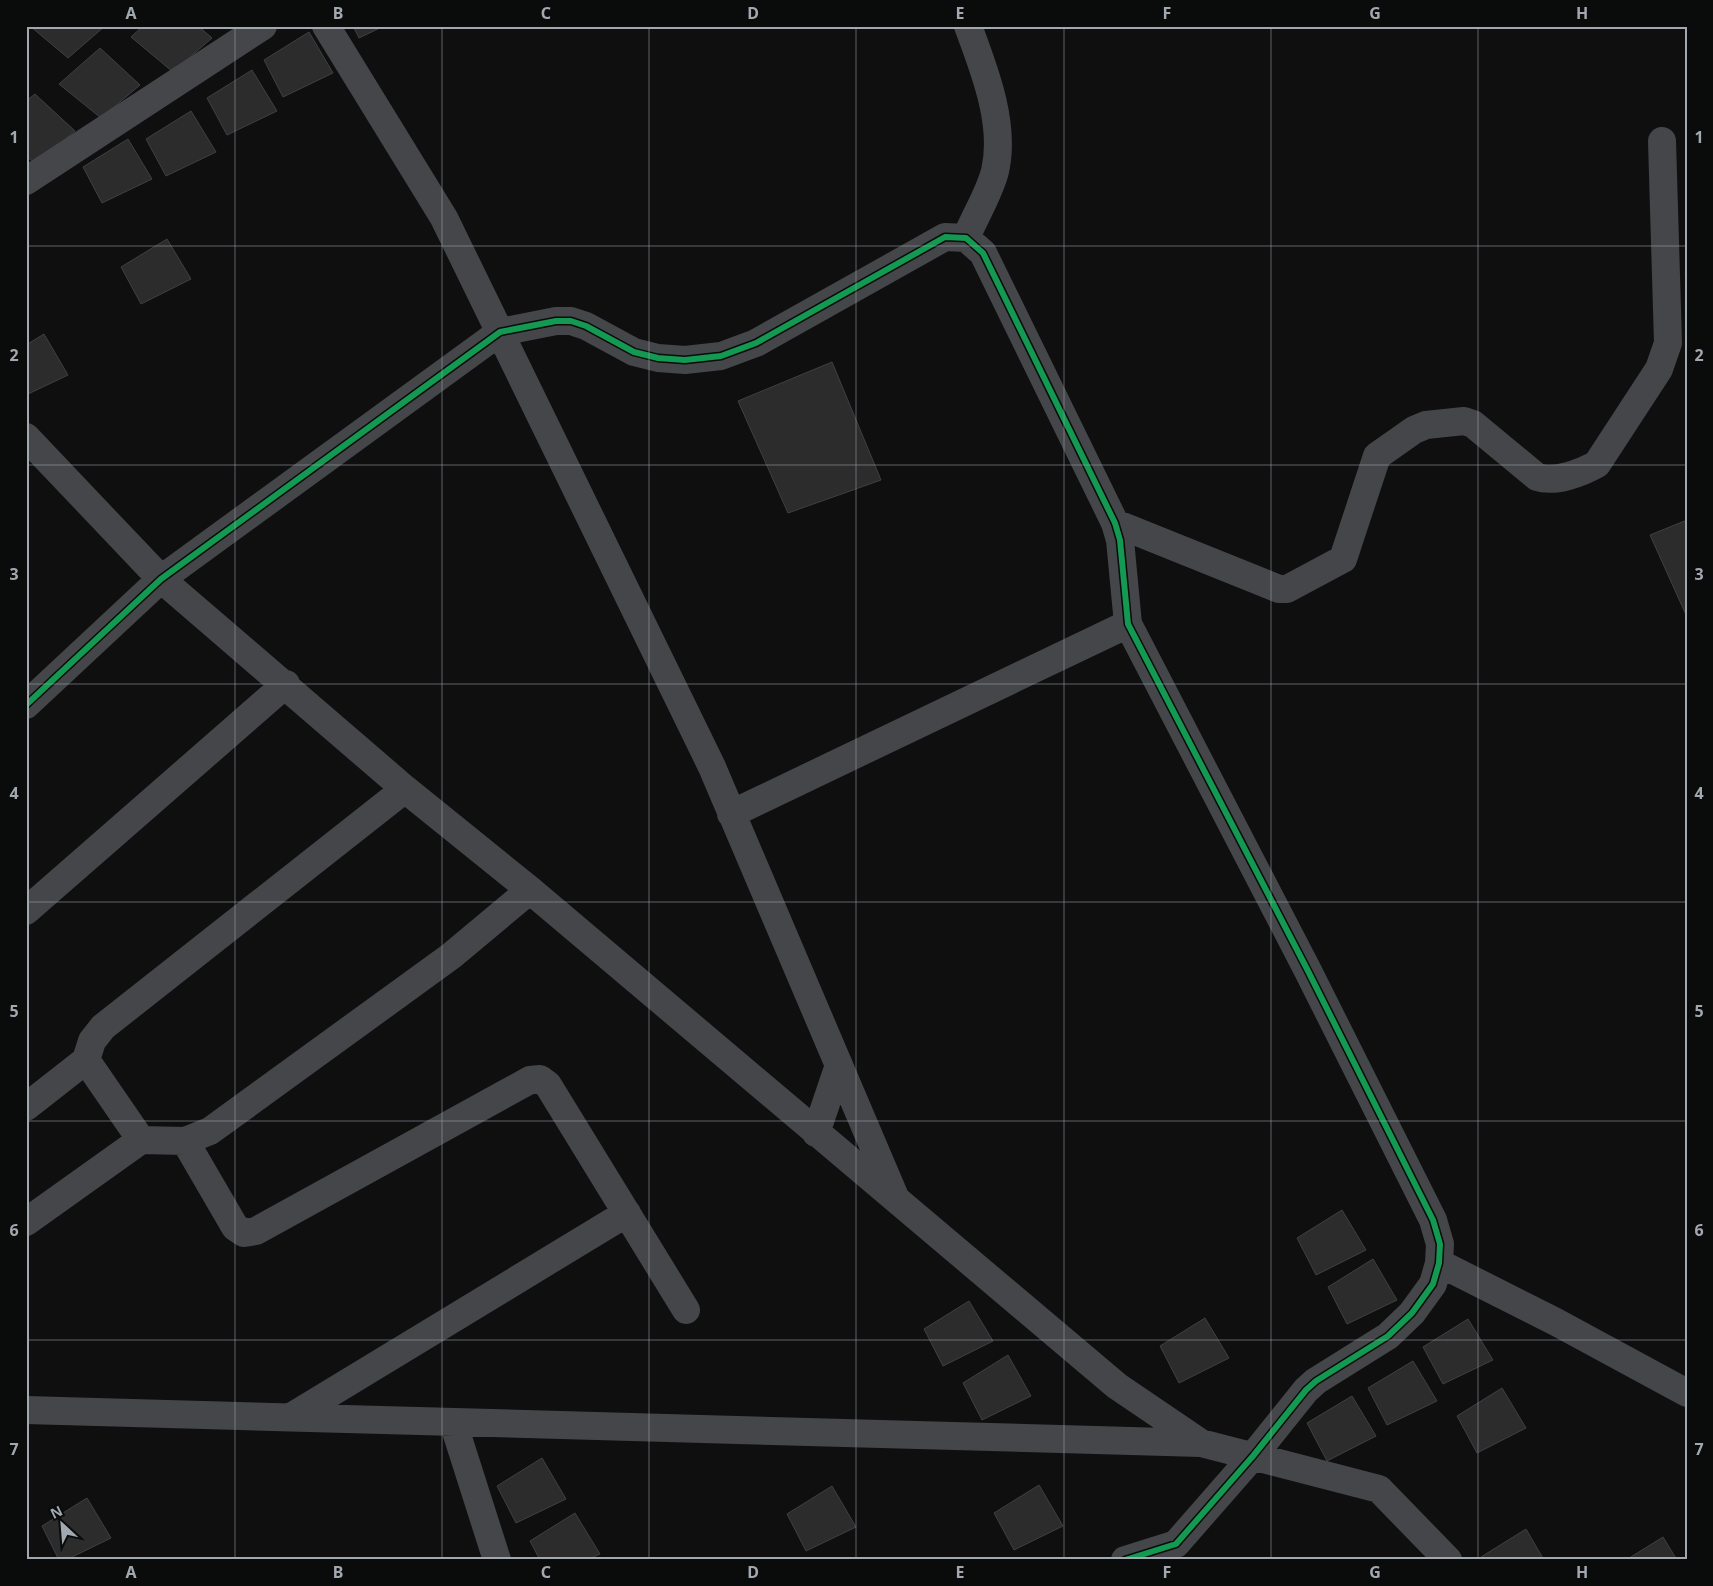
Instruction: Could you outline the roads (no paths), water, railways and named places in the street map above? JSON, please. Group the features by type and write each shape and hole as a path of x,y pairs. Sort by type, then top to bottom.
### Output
{"street":[{"path":"26,181 263,26"},
{"path":"326,26 444,218 712,767 898,1203"},
{"path":"966,238 995,171 997,136 989,81 968,26"},
{"path":"1115,523 1279,589 1287,589 1344,559 1378,456 1414,430 1436,423 1464,421 1473,424 1537,477 1545,480 1572,474 1597,464 1659,369 1668,343 1662,141"},
{"path":"26,705 161,579 500,332 556,321 571,321 586,326 634,352 658,358 685,360 721,356 756,343 945,237 966,238 983,253 1115,523 1120,540 1128,624 1307,969 1433,1220 1440,1244 1439,1263 1433,1284 1412,1313 1388,1336 1316,1381 1306,1390 1253,1456 1176,1544 1125,1560"},
{"path":"26,437 161,579 286,684 405,789 530,890 898,1203 1118,1386 1201,1443"},
{"path":"732,814 1128,624"},
{"path":"26,911 286,684"},
{"path":"26,1107 86,1060 92,1041 103,1027 405,789"},
{"path":"26,1222 141,1140 185,1141 210,1131 349,1032 451,956 530,890"},
{"path":"86,1060 141,1140"},
{"path":"816,1133 839,1065"},
{"path":"185,1141 235,1227 244,1234 256,1231 530,1080 540,1080 548,1085 686,1310"},
{"path":"291,1417 627,1212"},
{"path":"1439,1263 1556,1322 1687,1393"},
{"path":"26,1410 1201,1443 1379,1489 1448,1560"},
{"path":"453,1422 496,1560"}]}
